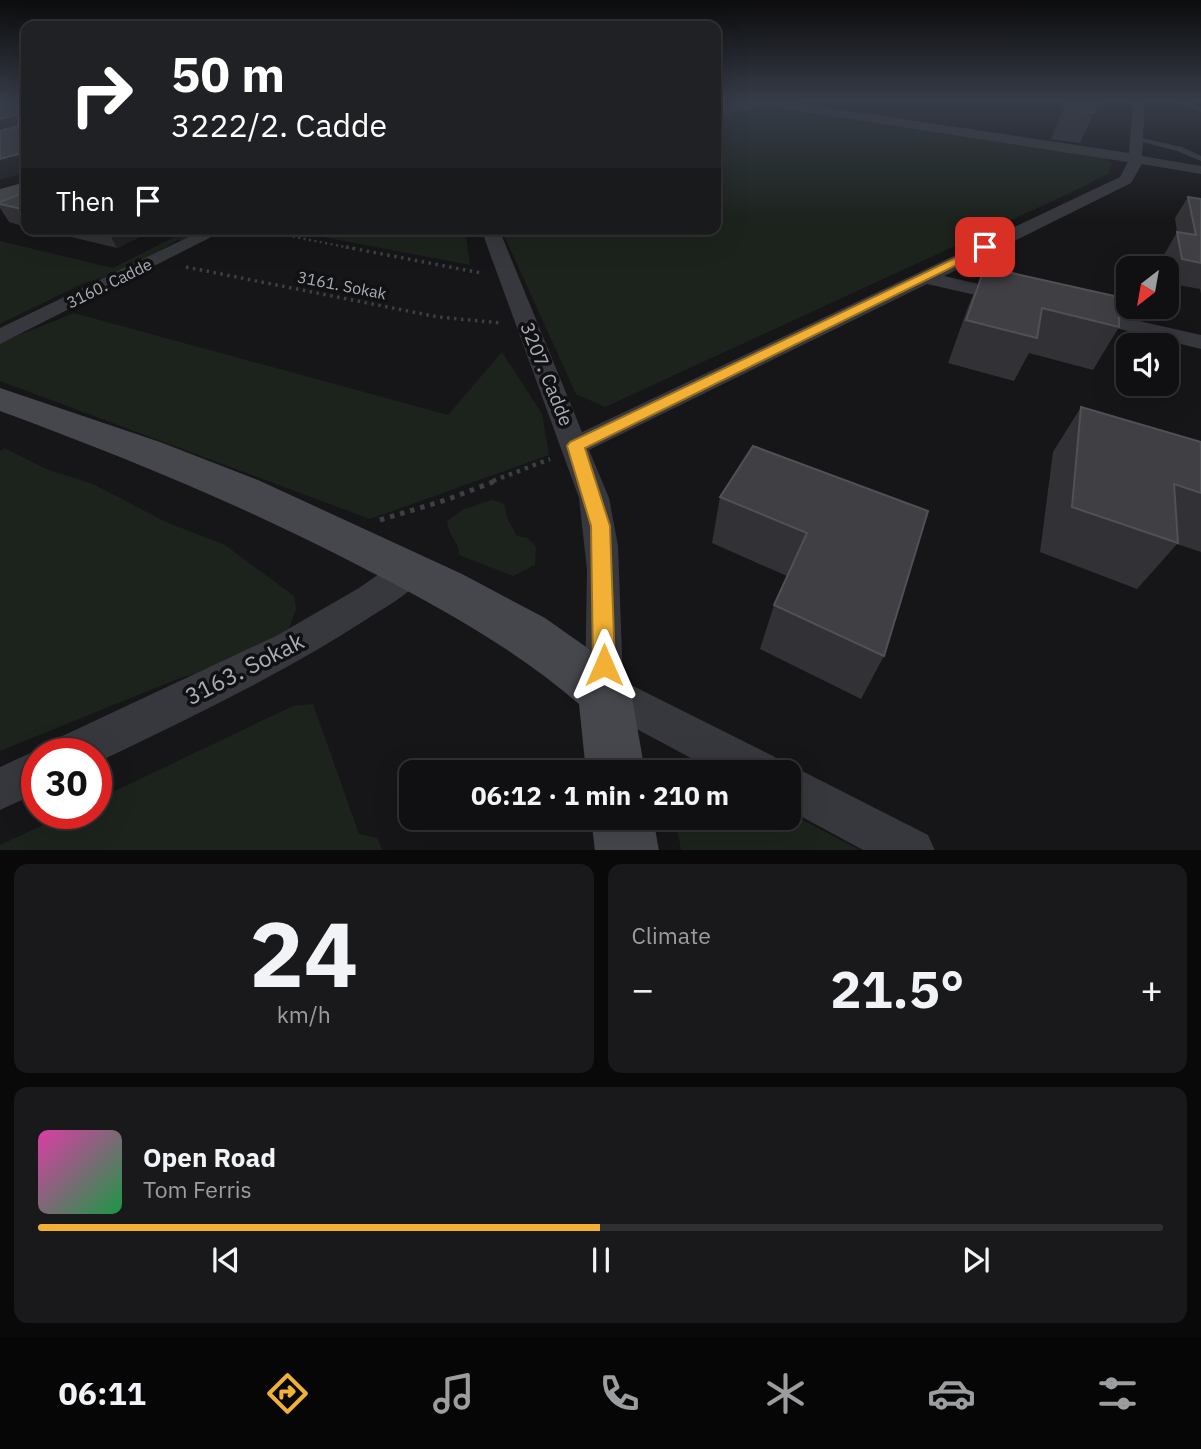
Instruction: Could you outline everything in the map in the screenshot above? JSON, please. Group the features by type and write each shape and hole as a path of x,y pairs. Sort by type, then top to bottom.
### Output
{"street":[{"path":"1023,141 1201,170"},
{"path":"576,446 1126,180 1132,173 1137,141"},
{"path":"0,196 21,190"},
{"name":"3160. Cadde","path":"0,337 207,235"},
{"name":"3207. Cadde","path":"492,235 576,446 601,526 604,691 614,760"},
{"path":"931,273 1030,296"},
{"path":"1201,328 1070,305 1201,342"},
{"path":"0,399 184,465 411,570 528,633 566,658 604,691 737,760"},
{"name":"3163. Sokak","path":"104,738 274,655 359,606 411,570"},
{"path":"0,789 21,779"},
{"path":"801,793 912,850"},
{"path":"624,830 627,850"}],"lane":[{"path":"1143,141 1191,153 1201,159"},
{"path":"1191,153 1201,152"}],"path":[{"path":"286,235 510,279"},
{"name":"3161. Sokak","path":"155,261 438,317 498,323 526,320"},
{"path":"329,530 364,524 446,500 541,464 576,446"}],"shaded area":[{"path":"721,141 1013,141 1084,151 1107,159 1112,164 1108,174 1070,193 605,407 576,394 504,235 721,235"},
{"path":"178,235 201,235 188,242 178,240 125,271 84,283 0,324 0,241 113,268"},
{"path":"312,235 466,235 470,265"},
{"path":"74,313 448,415 502,352 542,414 549,455 370,519 0,381 0,343"},
{"path":"4,448 46,469 93,484 166,522 225,545 294,596 296,609 289,628 244,657 175,680 32,738 21,738 21,742 0,751 0,451"},
{"path":"492,500 504,504 508,520 517,536 527,538 536,547 535,565 513,576 459,555 448,527 447,521 464,509"},
{"path":"313,704 359,834 377,838 382,850 0,850 0,845 35,829 112,829 112,792 293,706"},
{"path":"801,819 860,850 681,850 677,830 801,830"}],"building":[{"path":"0,141 21,141 21,153 0,159"},
{"path":"21,194 21,209 0,202"},
{"path":"1188,197 1201,199 1201,263 1182,259 1177,232 1196,235"},
{"path":"985,267 1116,296 1116,319 1119,319 1119,327 1042,308 1037,338 966,320"},
{"path":"1081,407 1201,442 1201,493 1174,484 1178,543 1072,507"},
{"path":"753,446 928,511 884,656 774,605 807,533 720,497"}],"route":[{"path":"604,665 601,526 576,446 985,247"}]}
